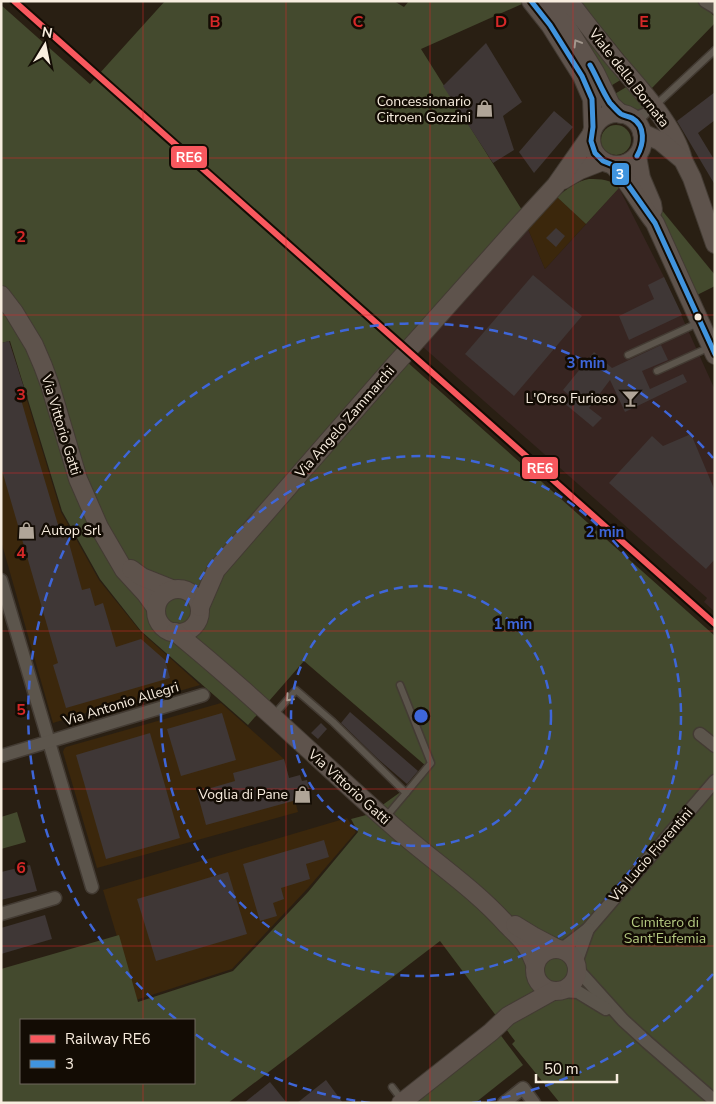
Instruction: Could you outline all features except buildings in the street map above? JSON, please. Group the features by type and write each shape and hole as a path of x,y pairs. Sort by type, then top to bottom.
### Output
{"street":[{"path":"531,1 550,25 582,76 592,99 592,147 598,158 608,163 626,182 655,223 709,337"},
{"name":"Viale della Bornata","path":"551,1 611,105 634,132"},
{"name":"Viale della Bornata","path":"566,1 575,9 654,107 676,139 692,178 697,200 715,244"},
{"path":"705,1 715,7"},
{"name":"Viale della Bornata","path":"592,131 596,123 605,116 616,113 634,132 660,141 683,160"},
{"name":"Via Angelo Zammarchi","path":"198,615 216,570 392,368 556,185 592,131"},
{"path":"608,163 623,164 628,162 634,132"},
{"path":"634,132 642,178 652,204 655,223"},
{"name":"Via Angelo Zammarchi","path":"556,185 570,175 608,163"},
{"name":"Via Vittorio Gatti","path":"1,295 34,345 43,366 78,479 99,527 124,570 156,608 158,620 161,624 175,632 208,659 273,716 384,819 494,910 525,944 535,968"},
{"name":"Via Vittorio Gatti","path":"117,557 142,577 192,593 198,602 198,636 208,659"},
{"name":"Via Angelo Zammarchi","path":"177,589 216,570"},
{"name":"Via Antonio Allegri","path":"1,580 4,599 49,741 92,888"},
{"path":"156,608 159,598 163,594 177,589"},
{"path":"175,632 180,633 190,630 198,615"},
{"name":"Via Antonio Allegri","path":"1,756 203,695"},
{"path":"700,734 715,746"},
{"name":"Via Lucio Fiorentini","path":"559,949 588,929 715,781"},
{"path":"1,914 55,898"},
{"name":"Via Vittorio Gatti","path":"494,910 533,936 559,949"},
{"name":"Via Lucio Fiorentini","path":"577,967 588,929"},
{"path":"508,1016 530,984 538,958 549,950 559,949 568,952 573,957 577,967 623,1020 715,1101"},
{"path":"402,1102 472,1043 508,1016 556,991 567,988 576,977 577,967"},
{"path":"535,968 536,978 546,988 584,994 623,1020"},
{"path":"504,1103 523,1088 534,1103"}],"lane":[{"path":"634,132 654,107 715,50"},
{"path":"634,132 636,115 654,107"},
{"path":"628,355 709,337"},
{"path":"657,371 709,337"},
{"path":"384,819 431,762 400,685"},
{"path":"273,716 296,690 333,722 406,793"},
{"path":"392,1087 402,1102"}],"shaded area":[{"path":"619,188 664,277 715,390 715,612 704,602 707,598 423,347 528,229 545,269"},
{"path":"557,197 586,224 545,269 528,229"},
{"path":"9,341 61,512 99,580 141,632 200,685 107,712 105,707 53,723 1,541 1,343"},
{"path":"221,703 284,759 298,812 97,868 63,752 64,749"},
{"path":"347,818 356,832 308,888 232,969 136,1000 103,890"}],"green space":[{"name":"Cimitero di Sant'Eufemia","path":"165,1 394,1 404,7 409,1 520,1 522,4 421,49 522,210 397,353 715,636 715,1103 560,1103 512,1044 515,1041 440,941 228,1103 1,1103 1,969 119,935 138,1002 233,971 308,892 358,832 351,819 370,814 406,788 426,766 304,661 248,725 141,631 100,579 62,511 10,341 1,343 1,5 90,84"},
{"path":"577,1 699,1 715,17 715,23 651,89 606,33"},
{"path":"560,4 622,79 609,87"},
{"path":"628,86 645,109 633,112 630,107 624,107 613,95"},
{"path":"616,125 626,130 631,140 626,150 616,155 606,150 601,140 606,130"},
{"path":"589,179 606,180 619,188 586,224 557,197 576,183"},
{"path":"656,203 715,275 715,286 695,296"},
{"path":"17,812 26,842 1,849 1,817"},
{"path":"499,1033 523,1065 475,1103 415,1103"}],"rail line":[{"name":"RE6","path":"14,1 715,624"}],"transit line":[{"name":"3","path":"531,1 550,25 582,76 592,99 593,127 591,141 595,153 603,161 613,165 655,223 715,354"},
{"name":"3","path":"590,65 610,103 621,114 637,121 640,126 642,141 637,156"}],"place":[{"name":"Concessionario Citroen Gozzini","path":"485,109"},
{"name":"L'Orso Furioso","path":"630,398"},
{"name":"Autop Srl","path":"27,530"},
{"name":"Voglia di Pane","path":"302,794"}]}
